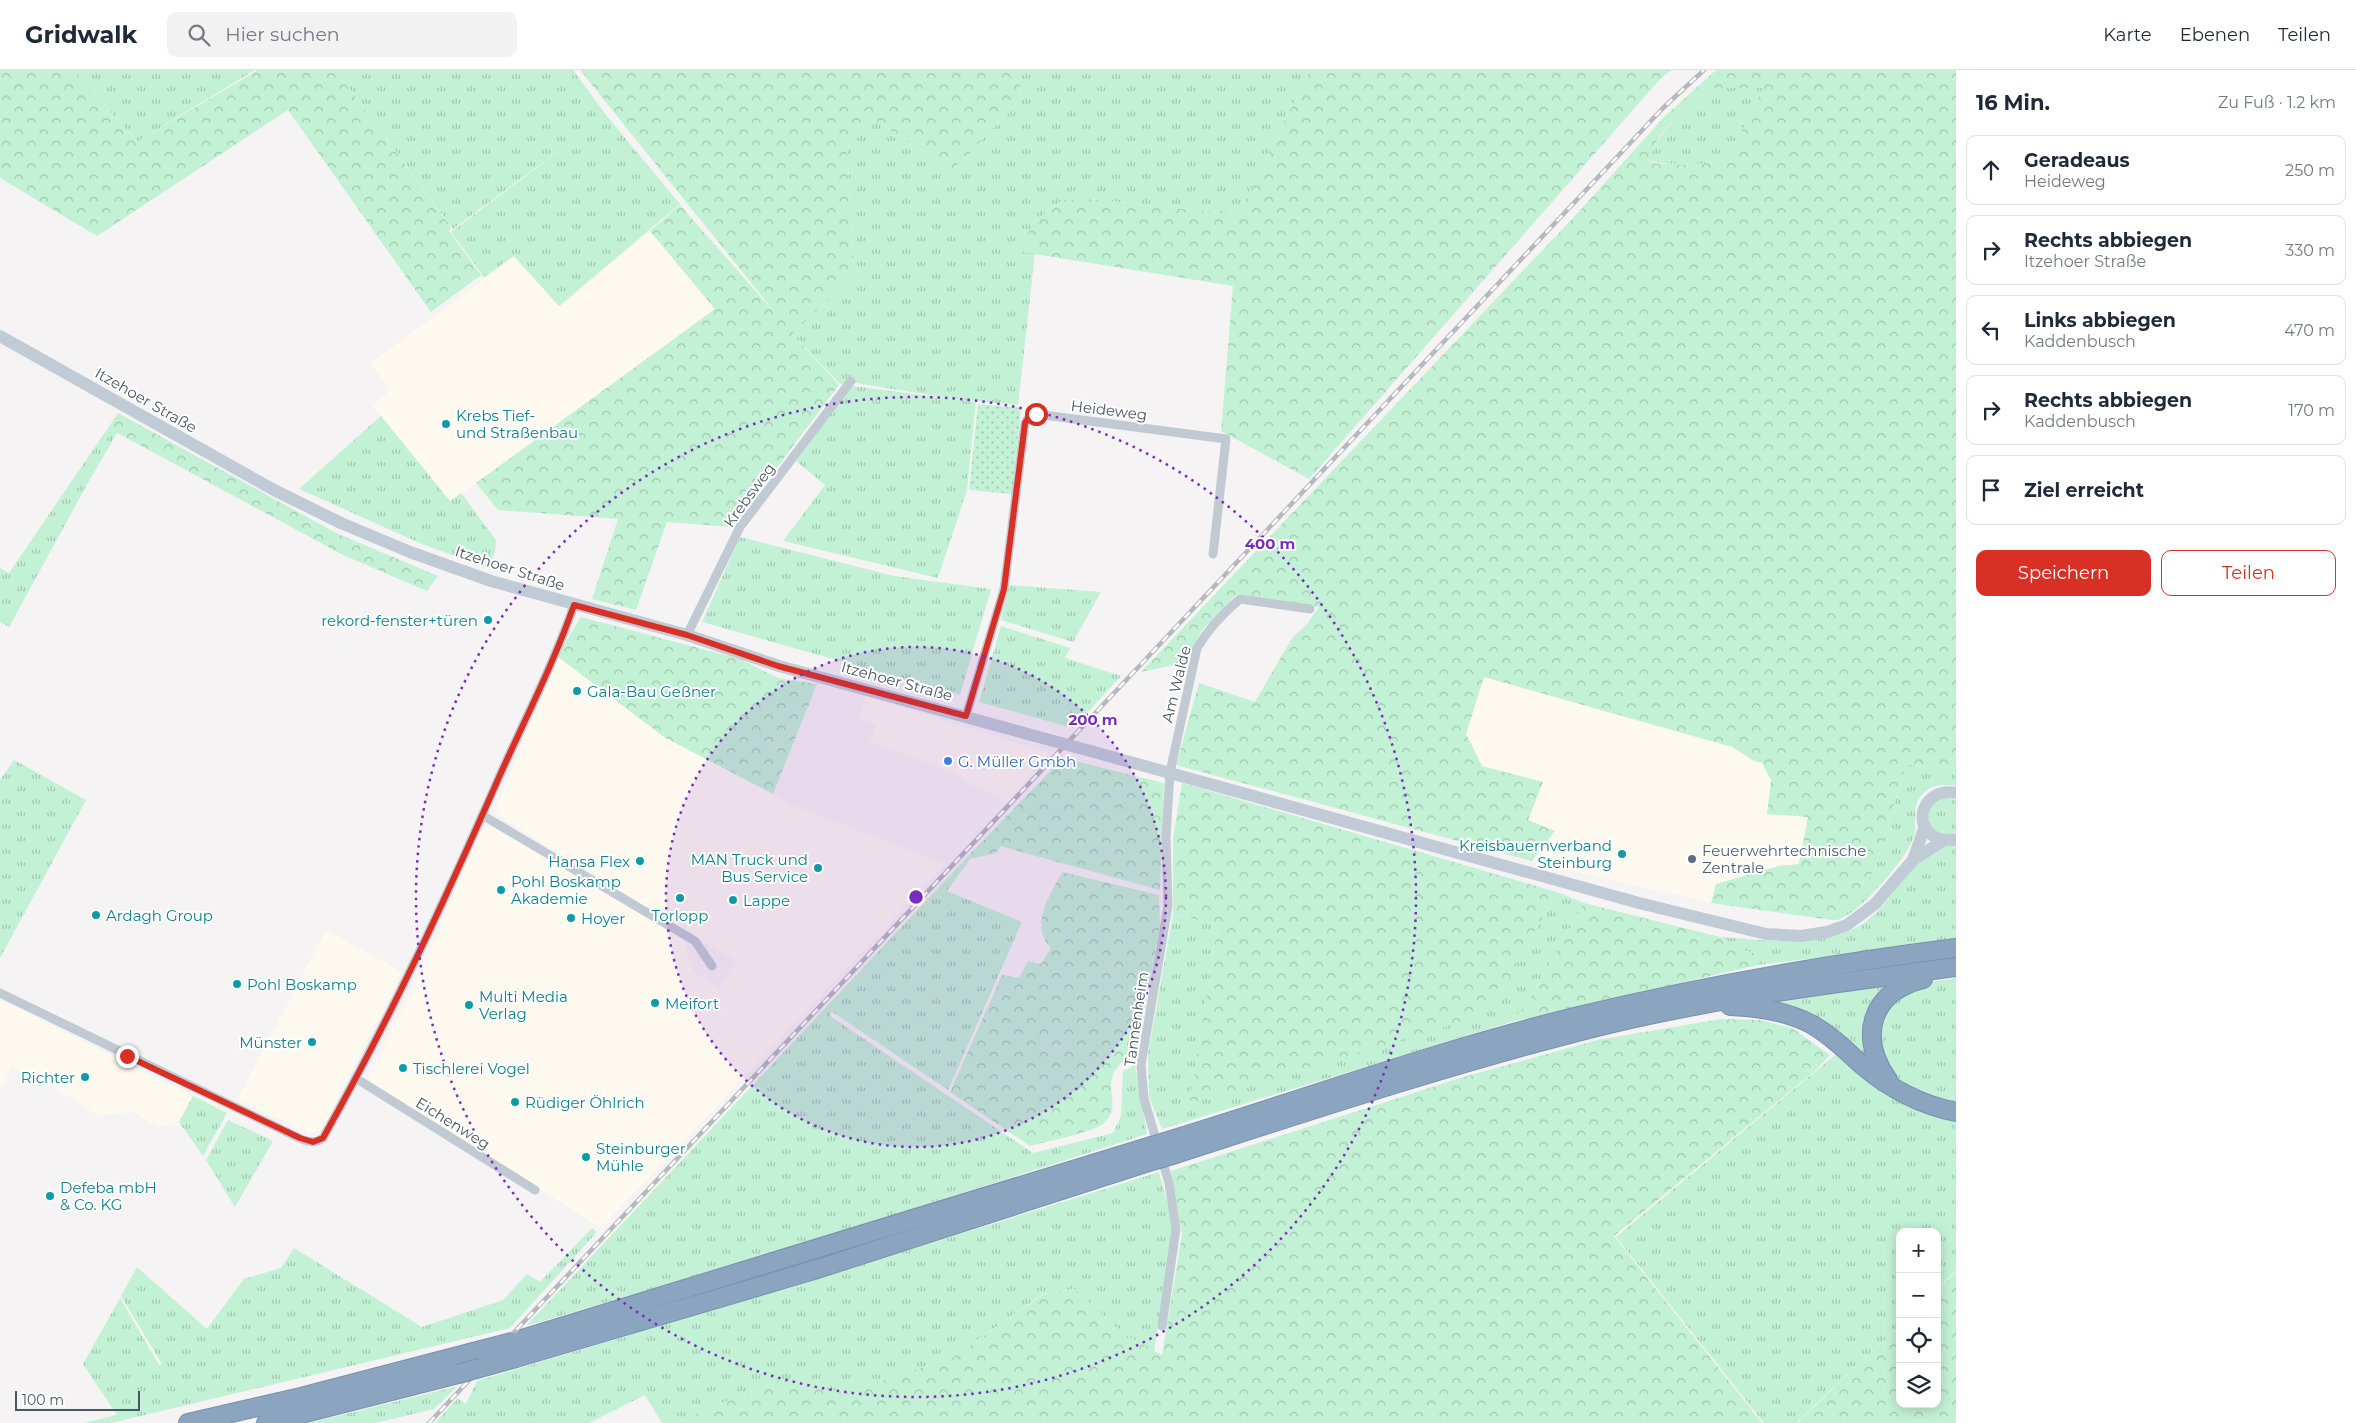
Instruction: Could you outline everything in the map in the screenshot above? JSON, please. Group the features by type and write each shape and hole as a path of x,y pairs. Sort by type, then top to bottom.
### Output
{"highway":[{"path":"1158,1152 1401,1066 1578,1016 1694,990 1956,948"},
{"path":"266,1423 458,1374 514,1350 1158,1152 1582,1030 1697,1005 1790,990 1956,968"},
{"path":"1897,1089 1888,1080 1874,1056 1872,1031 1879,1010 1894,990 1909,982 1956,968"},
{"path":"1697,1005 1771,1010 1793,1016 1832,1038 1874,1074 1919,1102 1956,1112"},
{"path":"188,1423 301,1397 481,1350 514,1350"}],"main road":[{"name":"Itzehoer Straße","path":"0,336 217,460 341,523 410,552 482,578 687,635 778,666 1170,772 1639,903 1766,934 1801,936 1828,932 1847,925 1874,904 1912,860"},
{"path":"1952,840 1929,833 1922,817 1924,807 1938,793 1947,791 1956,793"},
{"path":"1912,860 1925,826"},
{"path":"1912,860 1952,840"}],"street":[{"name":"Krebsweg","path":"687,635 740,527 850,381"},
{"name":"Heideweg","path":"966,716 1004,589 1025,423 1029,417 1036,414 1226,438 1213,554"},
{"name":"Am Walde","path":"1170,772 1197,648 1207,630 1221,614 1240,599 1310,610"},
{"path":"0,993 308,1142 318,1141 323,1138 357,1079 412,969 574,605"},
{"name":"Tannenheim","path":"1162,1326 1176,1229 1169,1183 1144,1099 1141,1065 1168,906 1166,837 1170,772"},
{"path":"482,815 695,942 712,966"},
{"name":"Eichenweg","path":"357,1079 535,1190"}],"shaded area":[{"path":"650,231 715,309 450,502 373,406 390,390 371,363 513,257 560,307"},
{"path":"557,656 664,737 795,806 945,864 601,1228 367,1080 424,964 481,831 486,827 494,827 684,940 693,971 720,988 737,962 497,815 496,809"},
{"path":"1483,677 1732,747 1754,761 1762,763 1771,780 1767,814 1808,817 1799,864 1779,866 1716,884 1711,903 1532,861 1555,831 1528,820 1543,782 1482,766 1466,734"},
{"path":"866,696 1049,753 1007,802 965,782 955,773 870,742 876,725 859,719"},
{"path":"326,930 402,972 326,1123 320,1131 309,1133 237,1100"},
{"path":"0,1000 193,1096 179,1122 158,1127 132,1112 99,1116 55,1088 12,1068 0,1090"}],"green space":[{"path":"0,70 74,70 137,142 258,70 336,70 451,227 449,231 481,275 431,312 288,110 97,236 0,178"},
{"path":"74,70 255,70 137,142"},
{"path":"336,70 573,70 606,115 680,204 559,306 514,256 484,277 451,232 599,121 453,229"},
{"path":"580,70 1019,70 1021,100 953,169 875,121 847,147 854,276 792,334 839,385 732,527 667,522 636,610 592,599 618,519 498,510 476,483 715,309 650,231 680,205 781,320"},
{"path":"1019,70 1310,70 1238,215 1090,199 1062,200 1031,225 1035,253 1018,405 954,399 856,383 840,384 792,334 854,276 847,147 875,121 953,169 1021,100"},
{"path":"1310,70 1672,70 1661,78 1309,479 1221,431 1233,286 1022,252 1031,225 1062,200 1090,199 1238,215"},
{"path":"1716,70 1956,70 1956,767 1906,765 1874,871 1852,900 1825,919 1711,903 1716,884 1779,866 1799,864 1808,817 1767,814 1771,780 1762,763 1754,761 1732,747 1484,677 1466,734 1482,766 1543,782 1528,820 1555,831 1532,861 1176,765 1199,683 1255,702 1292,638 1307,624 1319,607 1237,594 1202,630 1184,663 1141,672 1574,217 1664,117","holes":["1716,88 1763,88 1727,161 1692,165 1650,163 1653,151 1665,129 1684,110 1706,94"]},
{"path":"1716,88 1764,88 1727,161 1692,165 1649,162 1659,139 1675,119 1694,102"},
{"path":"852,386 976,402 967,490 938,578 783,541 825,485 796,461"},
{"path":"978,404 1021,408 1012,494 969,490"},
{"path":"118,413 336,533 438,576 427,591 343,555 108,428"},
{"path":"381,416 450,501 461,493 496,540 495,552 487,568 422,544 299,489"},
{"path":"108,428 117,433 9,627 0,622 0,568 9,573"},
{"path":"740,537 894,576 991,589 960,695 702,622"},
{"path":"1009,585 1101,592 1073,642 1001,620"},
{"path":"581,617 740,659 778,678 817,684 773,794 664,737 557,656"},
{"path":"1001,626 1070,648 1065,658 1121,676 1073,728 979,702"},
{"path":"1063,758 1164,783 1160,890 1000,846 996,853 970,859 971,853"},
{"path":"14,760 86,800 0,958 0,780"},
{"path":"1906,765 1956,767 1956,786 1933,787 1921,796 1915,811 1914,837 1892,871 1858,908 1847,916 1835,920 1825,919 1852,900 1874,871"},
{"path":"1182,783 1557,892 1494,1004 1468,1020 1189,1104 1218,925 1173,914 1173,838"},
{"path":"1944,798 1956,800 1956,833 1950,835 1937,832 1929,822 1928,816 1933,804"},
{"path":"1956,843 1956,941 1758,965 1755,953 1731,948 1720,937 1785,941 1817,939 1849,931 1865,923 1878,911 1912,869 1925,857 1939,848"},
{"path":"971,853 970,859 947,891 1022,922 948,1090 831,1011 830,1016 1033,1153 1113,1133 1121,1116 1123,1071 1135,1065 1147,1134 810,1242 526,1326"},
{"path":"1062,872 1159,895 1160,925 1137,1052 1122,1062 1111,1080 1112,1106 1110,1114 1104,1123 1098,1127 1030,1146 950,1092 1002,975 1019,978 1028,961 1041,964 1051,948 1042,930 1042,920 1047,900"},
{"path":"1557,892 1584,903 1526,1005 1511,1022 1162,1129 1149,1097 1148,1054 1173,914 1218,925 1189,1104 1494,1004"},
{"path":"1584,903 1720,937 1731,948 1755,953 1758,965 1511,1022 1526,1005"},
{"path":"1956,978 1956,1106 1898,1084 1879,1058 1878,1019 1911,985"},
{"path":"1895,984 1879,999 1878,1072 1761,1004"},
{"path":"1721,1019 1760,1020 1792,1028 1830,1055 1816,1070 1614,1236 1762,1423 674,1423 779,1380 843,1393 952,1358 1044,1294 1075,1289 1124,1334 1162,1355 1182,1235 1171,1171 1460,1078 1597,1040"},
{"path":"1840,1051 1894,1098 1933,1115 1956,1119 1956,1271 1941,1285 1941,1228 1896,1228 1896,1329 1796,1423 1764,1423 1616,1237"},
{"path":"193,1096 227,1113 203,1156 179,1122"},
{"path":"228,1120 273,1141 235,1207 206,1160"},
{"path":"1159,1172 1172,1221 1172,1239 1154,1352 1124,1334 1074,1289 1043,1294 952,1358 843,1393 779,1380 674,1423 662,1423 645,1395 589,1423 435,1423 458,1398 466,1404 477,1381 819,1278"},
{"path":"592,1228 597,1232 510,1328 111,1423 83,1423 117,1415 83,1364 120,1298 159,1365 162,1364 121,1296 137,1267 207,1329 244,1279 281,1268 294,1248 422,1327 503,1300 527,1274 540,1282"},
{"path":"1956,1272 1956,1423 1797,1423 1896,1329 1896,1408 1941,1408 1941,1286"},
{"path":"458,1386 434,1409 375,1423 309,1423"}],"railway":[{"path":"429,1423 1663,108 1704,70"}],"place":[{"name":"Krebs Tief- und Straßenbau","path":"446,424"},
{"name":"rekord-fenster+türen","path":"488,620"},
{"name":"Gala-Bau Geßner","path":"577,691"},
{"name":"G. Müller Gmbh","path":"948,761"},
{"name":"Kreisbauernverband Steinburg","path":"1622,854"},
{"name":"Feuerwehrtechnische Zentrale","path":"1692,859"},
{"name":"Hansa Flex","path":"640,861"},
{"name":"MAN Truck und Bus Service","path":"818,868"},
{"name":"Pohl Boskamp Akademie","path":"501,890"},
{"name":"Torlopp","path":"680,898"},
{"name":"Lappe","path":"733,900"},
{"name":"Ardagh Group","path":"96,915"},
{"name":"Hoyer","path":"571,918"},
{"name":"Pohl Boskamp","path":"237,984"},
{"name":"Meifort","path":"655,1003"},
{"name":"Multi Media Verlag","path":"469,1005"},
{"name":"Münster","path":"312,1042"},
{"name":"Tischlerei Vogel","path":"403,1068"},
{"name":"Richter","path":"85,1077"},
{"name":"Rüdiger Öhlrich","path":"515,1102"},
{"name":"Steinburger Mühle","path":"586,1157"},
{"name":"Defeba mbH & Co. KG","path":"50,1196"}],"route":[{"path":"127,1056 308,1142 318,1141 323,1138 357,1079 412,969 574,605 687,635 778,666 966,716 1004,589 1025,423 1029,417 1036,414"}]}
